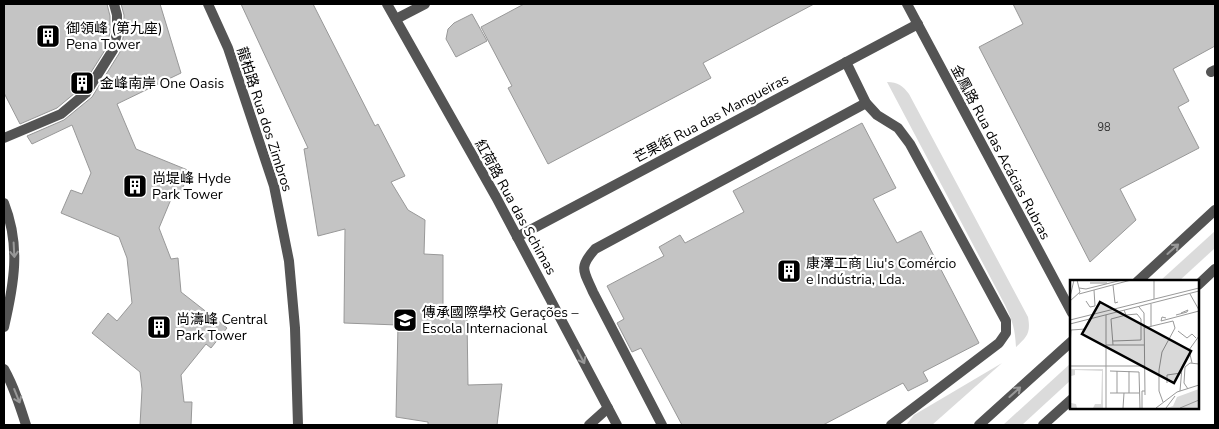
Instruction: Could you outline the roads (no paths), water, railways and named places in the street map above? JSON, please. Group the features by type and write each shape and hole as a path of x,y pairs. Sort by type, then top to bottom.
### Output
{"street":[{"path":"4,138 61,114 86,93 113,50 117,32 117,15 114,4"},
{"name":"龍柏路 Rua dos Zimbros","path":"208,4 228,48 274,186 289,261 295,328 298,425"},
{"name":"紅荷路 Rua das Schimas","path":"387,4 496,197 617,425"},
{"path":"396,19 425,4"},
{"name":"金鳳路 Rua das Acácias Rubras","path":"907,4 1070,309"},
{"name":"芒果街 Rua das Mangueiras","path":"517,237 918,24"},
{"path":"846,62 866,103 877,116 898,128 910,144 1006,321 1006,333 999,343 891,425"},
{"path":"662,425 593,292 583,269 586,258 595,249 866,103"},
{"path":"4,203 8,213 14,250 14,272 4,327"},
{"path":"1139,280 1215,210"},
{"path":"1199,284 1215,269"},
{"path":"979,425 1070,343"},
{"path":"4,369 20,405 26,425"},
{"path":"1043,425 1070,401"},
{"path":"589,425 608,408"}],"place":[{"name":"御領峰 (第九座) Pena Tower","path":"48,36"},
{"name":"金峰南岸 One Oasis","path":"82,83"},
{"name":"尚堤峰 Hyde Park Tower","path":"135,186"},
{"name":"康澤工商 Liu's Comércio e Indústria, Lda.","path":"789,271"},
{"name":"傳承國際學校 Gerações – Escola Internacional","path":"405,320"},
{"name":"尚濤峰 Central Park Tower","path":"159,327"}]}
